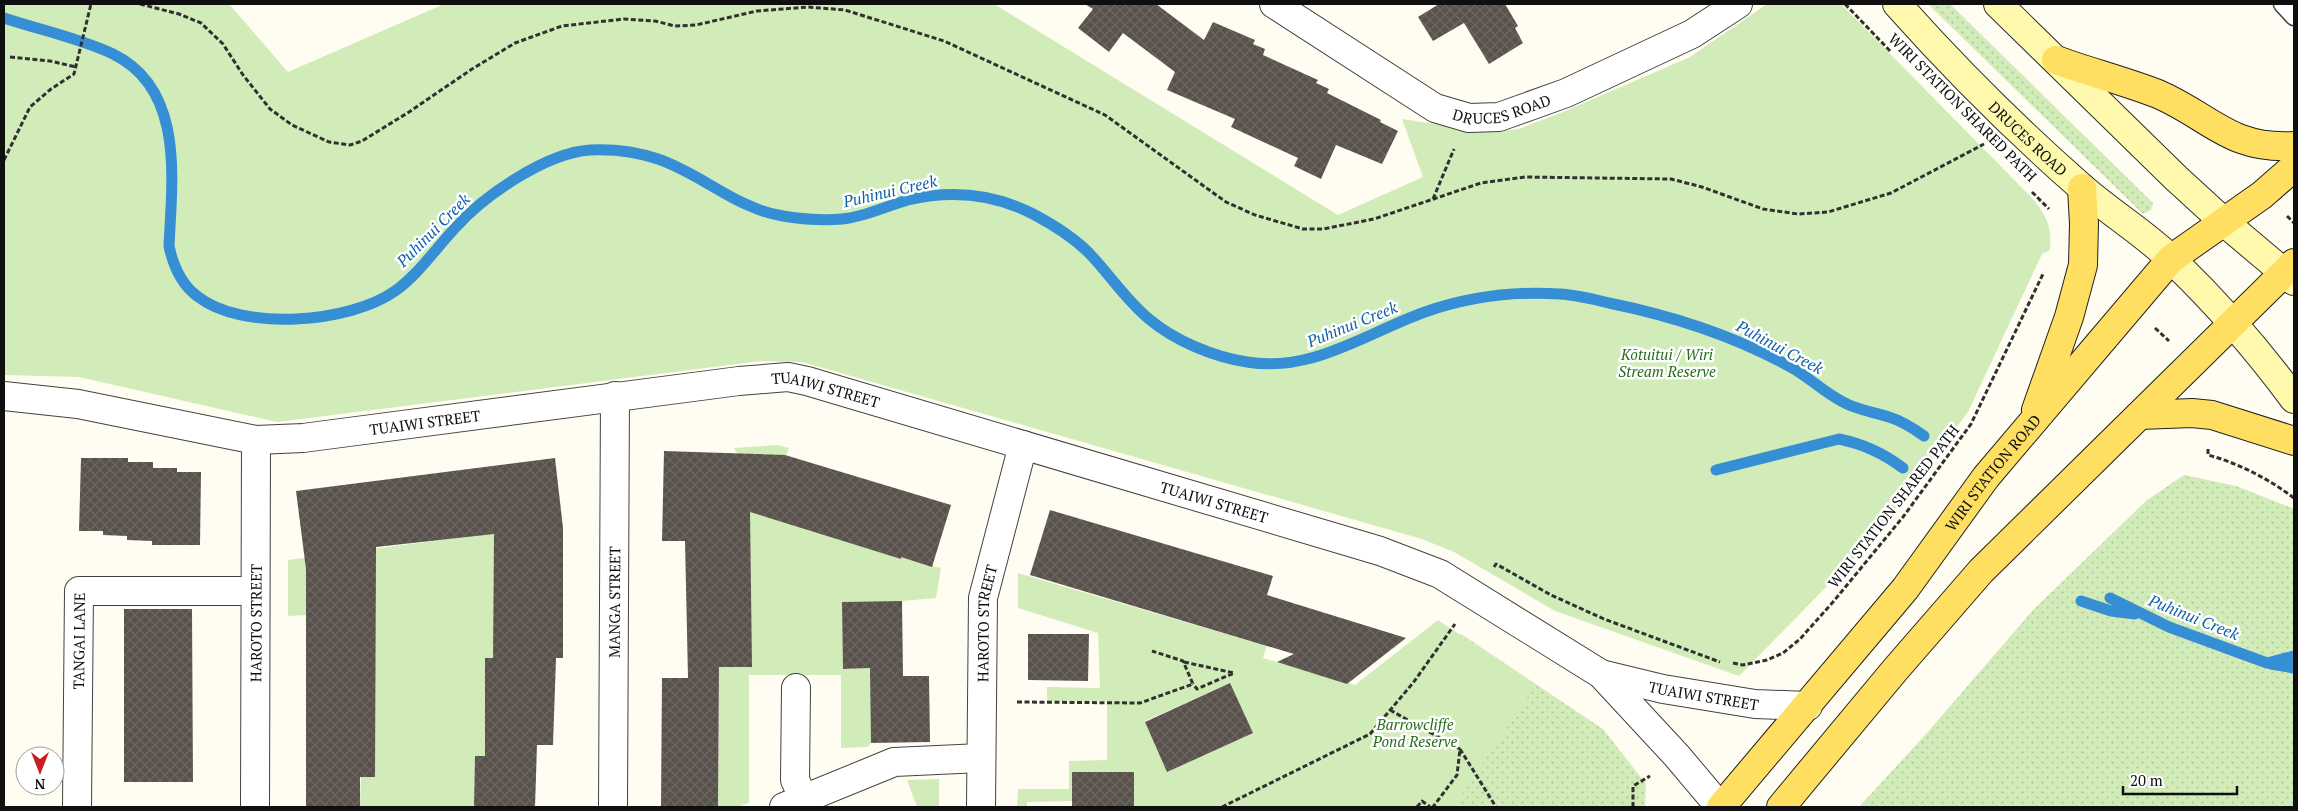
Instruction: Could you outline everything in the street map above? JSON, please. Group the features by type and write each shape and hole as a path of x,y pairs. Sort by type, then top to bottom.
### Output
{"main road":[{"name":"DRUCES ROAD","path":"1897,4 1955,67 2082,188 2171,259 2232,322 2294,399"},
{"path":"1780,807 1890,675 1981,571 2232,322 2290,272 2224,222 1998,4"},
{"path":"2056,60 2158,95 2238,140 2272,148 2294,146"},
{"name":"WIRI STATION ROAD","path":"1720,807 1808,706 1905,589 1986,477 2171,259 2262,195 2294,167"},
{"path":"2030,426 2068,317 2083,265 2084,224 2082,188"},
{"path":"2140,415 2212,415 2294,441"}],"street":[{"name":"DRUCES ROAD","path":"1274,4 1435,108 1469,118 1499,117 1566,93 1692,34 1738,4"},
{"name":"TUAIWI STREET","path":"4,396 78,404 256,440 303,438 739,381 788,377 808,381 1417,563 1440,574 1601,674 1677,756 1720,807"},
{"name":"MANGA STREET","path":"612,807 615,396"},
{"name":"HAROTO STREET","path":"255,807 256,440"},
{"name":"HAROTO STREET","path":"982,807 983,598 1023,445"},
{"name":"TANGAI LANE","path":"77,807 79,591 255,591"},
{"name":"TUAIWI STREET","path":"1601,674 1662,689 1706,697 1755,704 1808,706"},
{"path":"796,688 794,803 894,762 981,758"}],"lane":[{"path":"2282,4 2294,17"}],"path":[{"path":"4,160 30,107 51,89 74,74 91,4"},
{"path":"140,4 179,14 200,23 223,44 243,75 270,108 292,125 329,142 350,145 362,141 409,112 472,69 515,43 562,26 624,19 675,26 696,25 757,11 808,7 845,10 944,42 1105,116 1226,202 1254,215 1303,229 1323,229 1374,219 1481,183 1524,177 1671,179 1702,187 1762,209 1798,214 1828,212 1891,193 2018,128"},
{"name":"WIRI STATION SHARED PATH","path":"1845,4 1897,57"},
{"path":"10,57 50,61 76,67"},
{"path":"1433,200 1448,160 1469,118"},
{"name":"WIRI STATION SHARED PATH","path":"1978,137 1990,150"},
{"name":"WIRI STATION SHARED PATH","path":"2027,187 2050,210"},
{"path":"2287,215 2294,223"},
{"name":"WIRI STATION SHARED PATH","path":"1496,564 1551,595 1604,619 1721,662 1743,665 1767,660 1783,653 1800,639 1833,602 1903,517 1971,424 2044,272"},
{"path":"2133,305 2191,364"},
{"path":"2208,455 2238,466 2281,488 2294,498"},
{"path":"1222,807 1370,734 1413,683 1456,624"},
{"path":"1152,651 1184,662 1234,674 1197,689 1184,662"},
{"path":"1706,697 1721,662"},
{"path":"1011,702 1140,703 1193,684"},
{"path":"1390,710 1460,749 1496,807"},
{"path":"1417,807 1422,801 1431,807 1456,775 1460,749"},
{"path":"1633,807 1633,786 1677,756"}],"green space":[{"name":"Kōtuitui / Wiri Stream Reserve","path":"4,4 229,4 288,72 444,4 994,4 1338,215 1423,177 1402,119 1488,132 1519,129 1690,57 1767,4 1841,4 2032,198 2047,222 2050,235 2050,250 2042,254 1968,412 1876,536 1739,676 1555,611 1454,552 1422,539 802,362 761,361 277,422 79,377 4,375"},
{"path":"1928,4 1950,4 2153,203 2151,210 2143,214"},
{"path":"778,445 789,448 786,455 837,539 941,568 936,598 902,601 844,669 871,668 871,743 867,747 841,748 841,675 749,675 749,803 737,807 718,807 719,667 752,667 737,453 734,448"},
{"path":"2184,475 2236,486 2294,509 2294,807 1859,807 1926,734 2034,609 2147,500"},
{"path":"563,524 563,573 494,573 493,658 485,658 485,756 475,756 474,807 360,807 361,777 375,777 306,615 288,616 288,560"},
{"path":"1018,573 1253,642 1267,597 1282,599 1263,658 1355,685 1438,620 1536,685 1453,807 1088,807 1134,806 1133,772 1072,772 1072,801 1027,802 1027,807 1017,807 1018,789 1069,789 1069,761 1107,760 1107,701 1047,701 1047,687 1100,688 1098,633 1018,608","holes":["1230,683 1167,771 1145,721"]},
{"name":"Barrowcliffe Pond Reserve","path":"1461,634 1603,729 1646,784 1645,807 1264,807"},
{"path":"939,779 939,807 917,807 907,780"}],"building":[{"path":"1085,4 1156,4 1204,40 1213,22 1255,40 1253,44 1265,49 1263,55 1318,80 1316,83 1329,89 1327,93 1381,120 1380,122 1398,131 1382,164 1336,145 1321,179 1294,166 1298,158 1231,127 1235,119 1167,90 1175,72 1123,33 1109,52 1078,28 1093,9"},
{"path":"1439,4 1505,4 1518,26 1515,28 1523,43 1489,64 1464,23 1433,41 1418,17"},
{"path":"664,451 785,455 951,505 932,567 750,512 752,667 719,667 718,807 661,807 662,678 688,678 685,541 662,541"},
{"path":"81,458 128,458 128,462 153,462 153,468 177,468 177,472 201,472 200,545 152,545 152,541 127,540 127,536 103,535 103,531 79,531"},
{"path":"555,458 563,528 563,658 556,658 553,745 537,745 535,807 474,807 475,756 485,756 485,658 493,658 494,534 376,547 375,777 360,777 360,807 306,807 306,569 296,491"},
{"path":"1050,510 1273,576 1267,595 1406,638 1347,684 1277,662 1294,654 1030,575"},
{"path":"902,601 903,676 929,676 930,742 871,743 870,668 843,669 842,602"},
{"path":"124,609 192,609 193,782 124,782"},
{"path":"1028,634 1089,634 1088,681 1028,680"},
{"path":"1230,683 1253,733 1167,772 1145,722"},
{"path":"1072,772 1134,772 1134,806 1072,806"}],"waterway":[{"name":"Puhinui Creek","path":"4,18 73,39 113,54 136,70 153,89 163,113 169,138 172,165 169,246 175,267 186,286 197,296 217,307 241,315 268,319 296,319 324,316 375,302 403,285 468,215 517,178 536,167 573,153 590,150 616,151 642,154 674,165 750,206 766,212 790,217 820,220 851,218 908,200 940,195 988,198 1018,207 1040,218 1077,242 1097,261 1133,304 1159,327 1195,347 1234,360 1271,364 1294,362 1316,357 1425,312 1458,302 1509,294 1543,293 1566,295 1657,314 1727,337 1794,369 1848,405 1898,421 1924,436"},
{"path":"1716,470 1839,439 1873,450 1903,468"},
{"name":"Puhinui Creek","path":"2110,598 2169,627 2267,663 2294,656"},
{"path":"2081,601 2111,611 2135,614"},
{"name":"Puhinui Creek","path":"2271,664 2294,668"}]}
